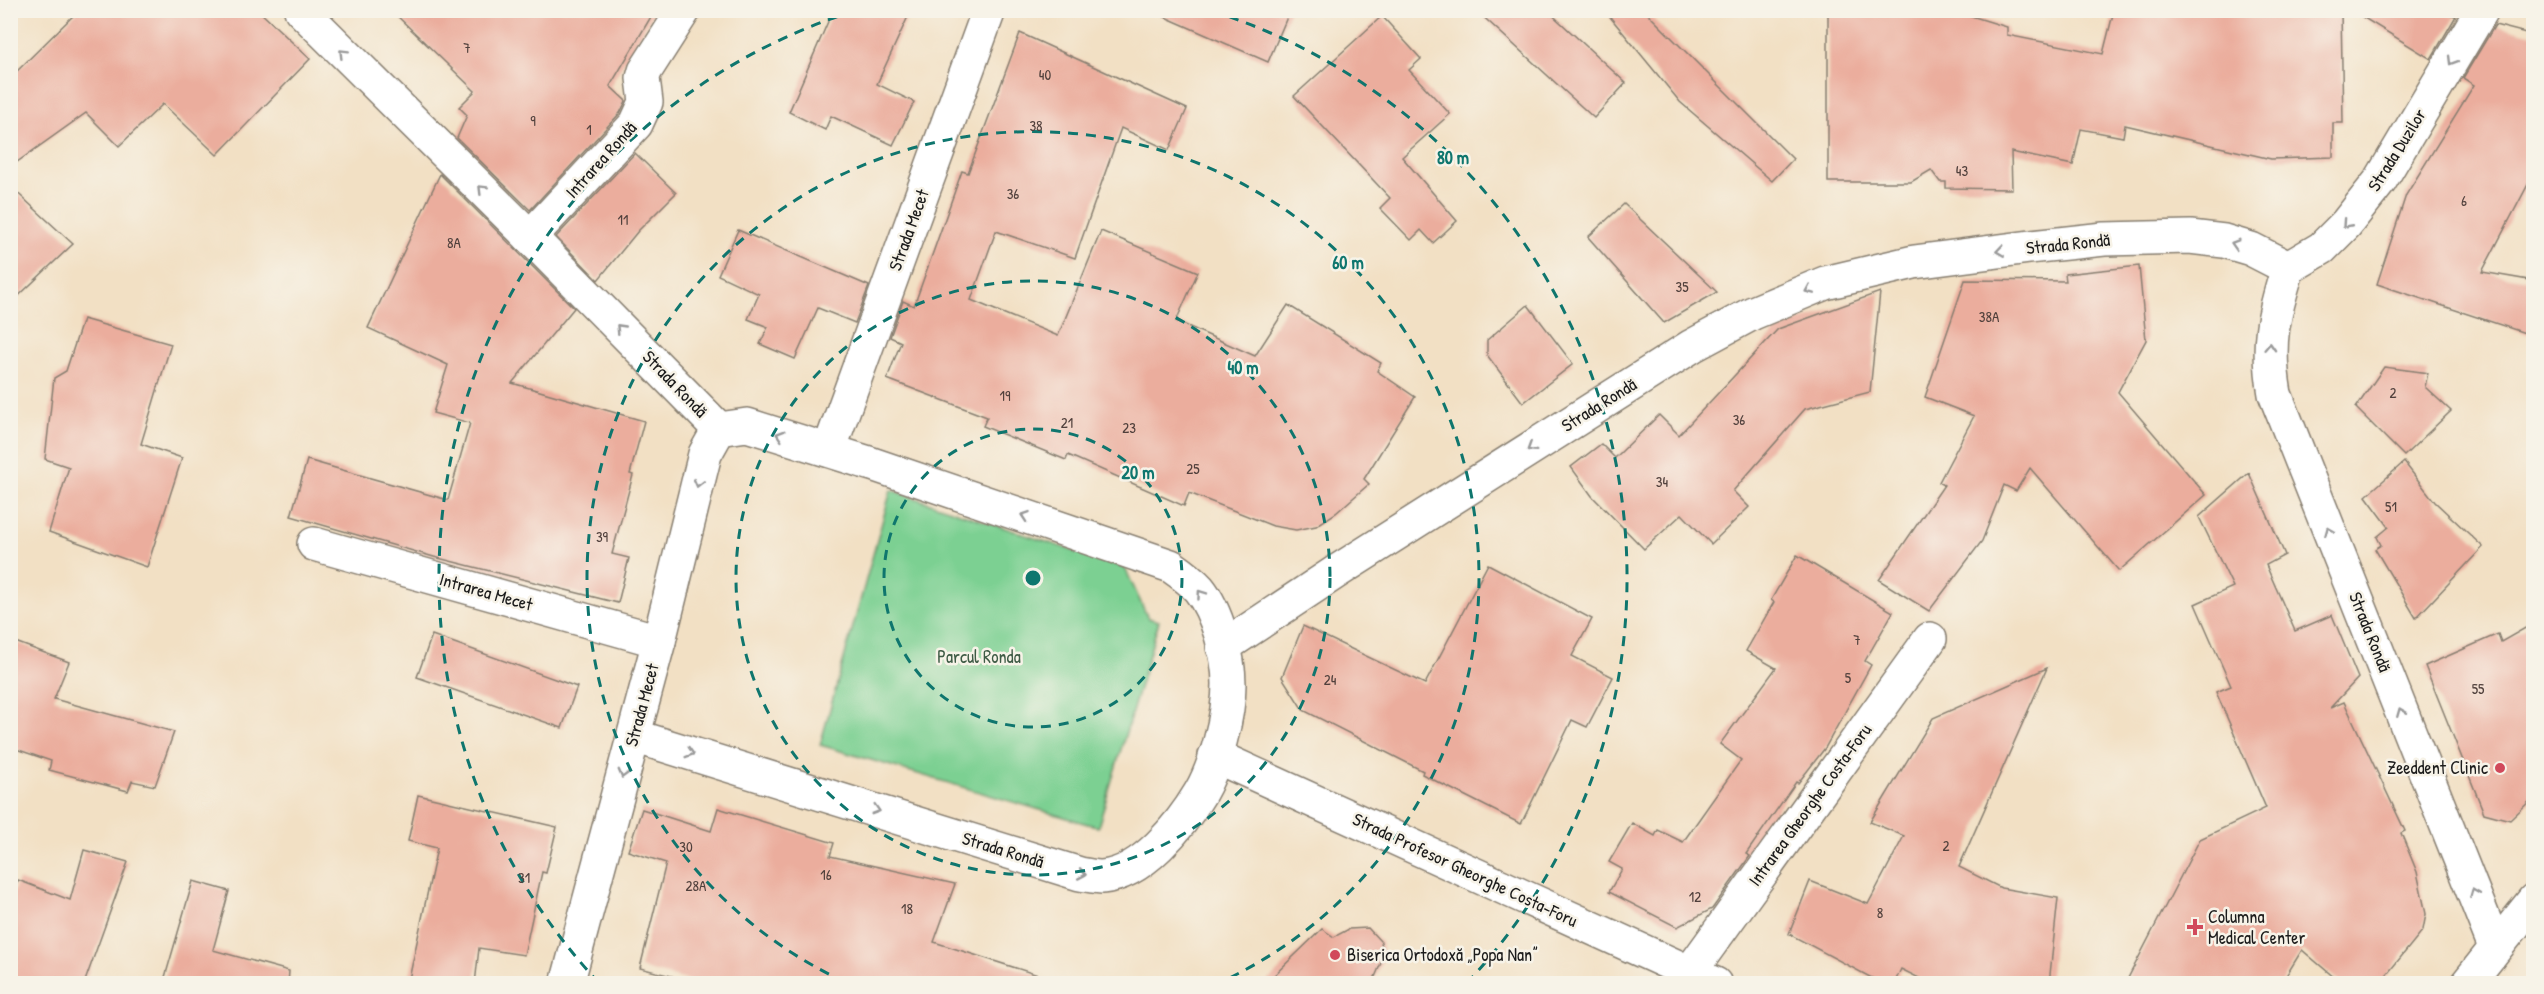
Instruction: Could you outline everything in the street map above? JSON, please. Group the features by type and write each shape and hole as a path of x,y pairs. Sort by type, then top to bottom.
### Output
{"street":[{"name":"Strada Rondă","path":"301,10 720,429 747,425 829,450 1171,566 1200,591 1215,617 1229,682 1227,713 1215,756 1201,792 1154,851 1122,872 1102,877 1080,874 634,736"},
{"name":"Intrarea Rondă","path":"530,237 636,124 646,102 643,78 645,71 684,10"},
{"name":"Strada Mecet","path":"829,450 989,10"},
{"name":"Strada Duzilor","path":"2289,268 2322,248 2346,224 2380,181 2482,10"},
{"name":"Strada Rondă","path":"1223,647 1335,572 1692,346 1753,313 1825,283 1914,262 2104,239 2190,237 2224,241 2252,249 2289,268 2274,312 2271,335 2270,363 2275,394 2495,947"},
{"name":"Strada Mecet","path":"567,984 659,641 705,454 720,429"},
{"name":"Intrarea Mecet","path":"314,544 659,641"},
{"name":"Intrarea Gheorghe Costa-Foru","path":"1702,978 1930,639"},
{"name":"Strada Profesor Gheorghe Costa-Foru","path":"1215,756 1702,978"},
{"path":"2467,984 2534,900"}],"green space":[{"name":"Parcul Ronda","path":"891,490 1125,568 1148,618 1159,621 1098,827 820,745"}],"building":[{"path":"79,10 258,10 310,59 217,155 163,104 119,146 86,113 10,167 10,78"},
{"path":"391,10 655,10 610,86 626,101 620,113 530,210 457,138 467,115 459,107 475,91"},
{"path":"833,10 911,10 877,84 914,102 893,145 831,116 825,130 789,112"},
{"path":"1149,10 1290,10 1268,62"},
{"path":"1476,10 1547,10 1626,83 1594,118"},
{"path":"1608,10 1644,10 1793,159 1772,181 1680,102 1606,12"},
{"path":"1828,10 1952,10 2007,27 2007,35 2103,54 2114,10 2341,10 2343,123 2333,123 2333,157 2271,159 2125,125 2123,137 2081,129 2073,165 2011,152 2012,189 1946,188 1946,182 1940,182 1931,170 1911,182 1828,182"},
{"path":"2351,10 2432,10 2456,16 2431,59"},
{"path":"1382,16 1421,59 1409,70 1450,114 1402,157 1457,221 1433,243 1421,230 1411,240 1380,208 1390,198 1294,96"},
{"path":"2495,25 2534,35 2534,173 2482,272 2534,281 2534,336 2377,284 2406,195 2474,85 2463,78"},
{"path":"1020,33 1187,109 1169,150 1121,128 1075,258 996,231 971,300 1058,336 1101,231 1198,272 1176,321 1255,356 1288,305 1381,363 1377,371 1415,397 1364,479 1369,484 1336,513 1316,526 1296,530 1273,526 1189,493 1184,506 1068,455 1066,460 983,426 987,417 887,379 901,342 890,337 903,301 914,306 962,171 968,173"},
{"path":"635,153 676,193 638,231 598,280 556,237"},
{"path":"440,174 574,308 512,383 644,421 630,474 633,475 612,554 629,558 618,603 434,557 291,516 307,460 448,500 470,423 433,413 448,365 368,328"},
{"path":"10,186 73,244 10,304"},
{"path":"1624,204 1717,292 1664,323 1588,237"},
{"path":"738,230 869,286 855,323 818,308 795,359 760,344 768,327 748,319 759,294 718,275"},
{"path":"2139,266 2146,340 2118,392 2206,495 2119,571 2030,468 2016,491 2004,485 1982,541 1929,611 1879,580 1944,485 1939,482 1974,416 1925,397 1965,280 2066,281 2065,274"},
{"path":"1880,292 1870,392 1805,409 1733,491 1749,507 1711,544 1682,514 1644,549 1592,496 1571,467 1601,444 1615,458 1659,415 1679,435 1778,329"},
{"path":"1528,305 1573,364 1523,403 1487,355 1487,340"},
{"path":"83,319 171,344 141,444 182,458 147,567 49,532 69,467 45,459 54,378 66,371"},
{"path":"2384,367 2428,373 2425,387 2451,411 2404,456 2356,408"},
{"path":"2404,462 2435,502 2483,547 2416,618 2375,549 2381,545 2377,537 2389,527 2366,496"},
{"path":"2249,473 2285,555 2266,565 2295,631 2332,615 2358,678 2330,708 2344,702 2405,831 2401,833 2417,872 2426,914 2423,930 2379,984 2342,984 2302,950 2281,984 2125,984 2200,839 2266,808 2216,692 2231,686 2195,604 2233,587 2199,517"},
{"path":"1797,555 1893,612 1865,661 1871,665 1825,748 1798,783 1796,782 1746,854 1750,856 1712,909 1677,927 1609,892 1622,869 1609,862 1632,823 1655,836 1658,830 1683,842 1741,760 1720,744 1776,668 1746,651 1774,602 1771,600"},
{"path":"1488,564 1592,619 1572,656 1613,677 1587,727 1572,720 1521,824 1303,710 1282,677 1303,626 1425,684"},
{"path":"2534,623 2534,797 2510,820 2484,813 2425,666 2498,634 2501,642"},
{"path":"432,635 577,687 562,728 417,677"},
{"path":"10,640 69,662 54,699 174,732 155,786 132,781 128,791 49,770 51,761 10,747"},
{"path":"2047,668 1959,867 2001,888 2058,898 2049,984 1931,984 1901,969 1894,984 1883,984 1789,934 1810,881 1868,904 1904,836 1870,822 1933,718"},
{"path":"418,795 557,827 546,873 542,872 524,955 479,948 475,984 408,984 437,848 408,841"},
{"path":"718,808 834,843 830,856 955,884 934,942 1038,975 1037,984 702,984 640,968 666,863 628,851 642,809 711,831"},
{"path":"84,850 128,862 84,984 10,984 10,901 18,880 70,900"},
{"path":"193,881 229,891 213,950 289,971 288,984 163,984"},
{"name":"Biserica Ortodoxă „Popa Nan”","path":"1368,928 1381,942 1384,956 1372,984 1265,984 1322,929 1334,937 1349,929"}],"place":[{"name":"Zeeddent Clinic","path":"2500,768"},
{"name":"Columna Medical Center","path":"2195,927"},
{"name":"Biserica Ortodoxă „Popa Nan”","path":"1335,955"}]}
